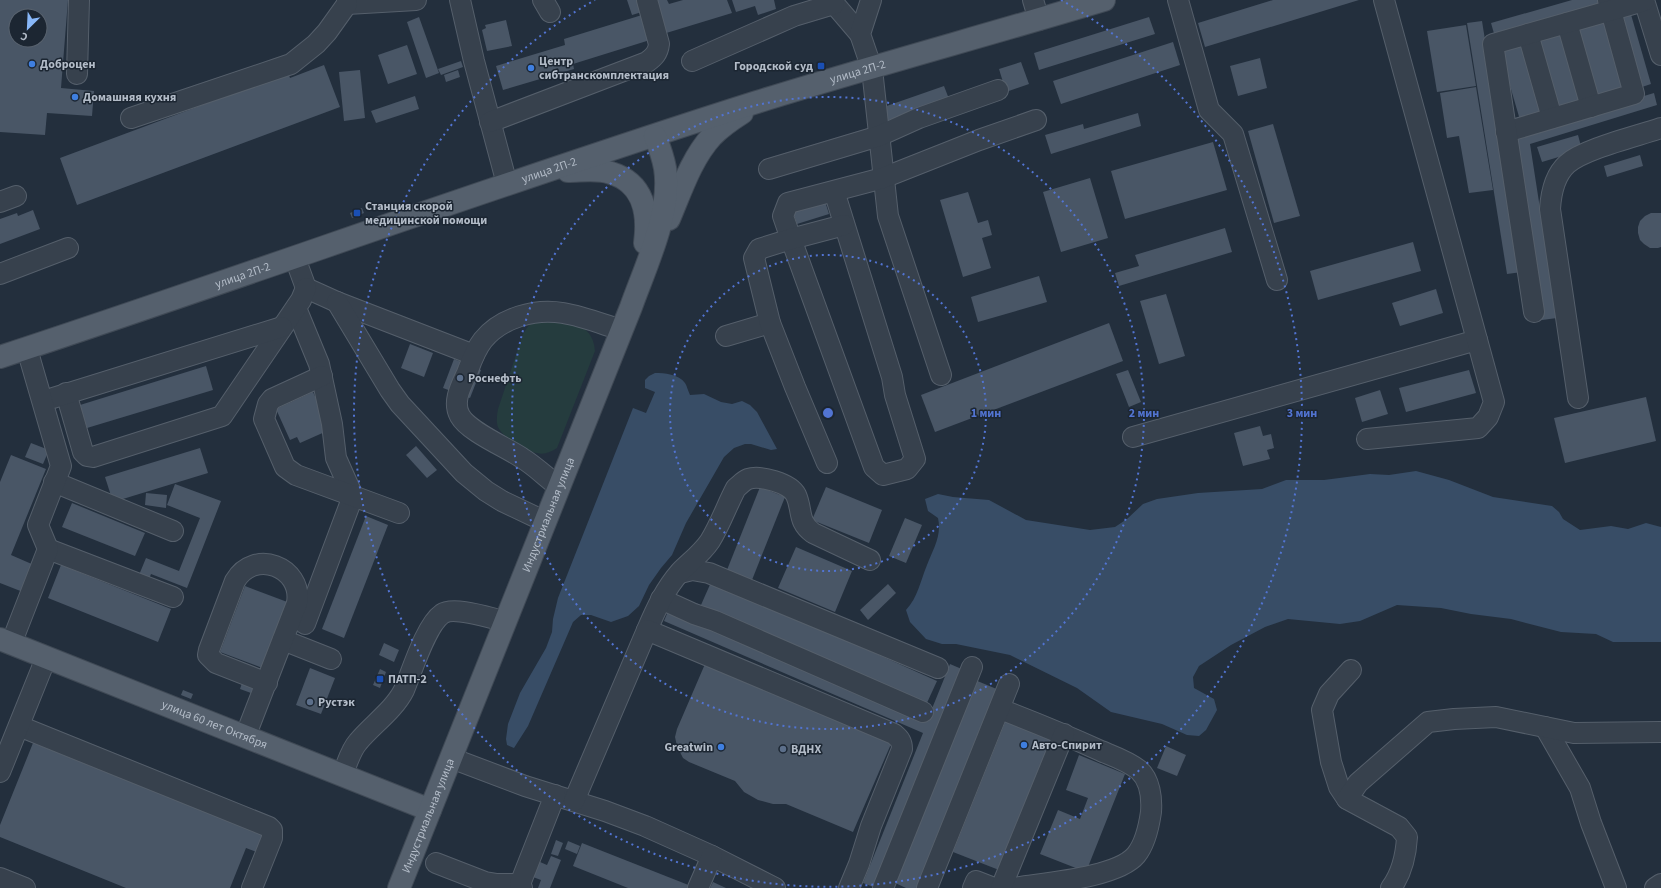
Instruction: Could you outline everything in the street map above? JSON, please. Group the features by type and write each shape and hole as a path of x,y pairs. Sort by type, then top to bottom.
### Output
{"main road":[{"name":"улица 2П-2","path":"15,352 295,258 507,184 758,102 872,69 1036,10 1104,0"},
{"path":"631,306 692,166 702,148 724,126 758,102"},
{"name":"Индустриальная улица","path":"399,888 504,621 631,306 655,240 665,201 665,169 655,136"},
{"path":"542,173 593,170 611,173 626,180 635,188 643,200 647,230 631,306"},
{"name":"улица 60 лет Октября","path":"6,642 430,810"}],"street":[{"path":"77,74 79,0"},
{"path":"131,118 291,64 316,44 327,32 347,2 416,0"},
{"path":"460,0 507,184"},
{"path":"490,122 652,59 658,50 659,44 647,0"},
{"path":"860,34 871,0"},
{"path":"1178,0 1209,110 1233,134 1277,280"},
{"path":"1367,439 1478,428 1488,417 1494,402 1384,0"},
{"path":"1534,312 1493,44 1567,23 1609,5 1644,0 1661,55"},
{"path":"692,61 794,16 832,2 860,34 872,69 888,216 941,375"},
{"path":"1506,132 1634,94 1609,5"},
{"path":"1567,23 1591,107"},
{"path":"1528,34 1552,118"},
{"path":"769,170 879,136 919,118 998,90"},
{"path":"834,191 892,377 895,395 915,458 907,469 883,475 874,467 783,216 788,203 834,191 884,178 979,140 1036,120"},
{"path":"1578,398 1550,209 1551,194 1558,177 1567,164 1585,153 1661,128"},
{"path":"827,463 770,323 754,258 759,249 791,238 844,225"},
{"path":"0,274 68,248"},
{"path":"66,393 83,452 87,456 93,457 222,416 301,300 306,288 295,258"},
{"path":"306,288 337,302 474,354"},
{"path":"337,302 400,404 464,473 486,491 502,501 544,521"},
{"path":"296,308 319,364 332,424 336,458 353,496 305,624"},
{"path":"558,486 524,459 470,427 460,417 457,408 457,398 474,354 483,340 497,327 523,316 540,312 562,313 621,330"},
{"path":"726,336 770,323"},
{"path":"42,401 282,327"},
{"path":"1132,438 1477,340"},
{"path":"0,367 15,352 42,401 55,445 61,479 38,525 48,549 173,597"},
{"path":"322,376 272,398 268,404 264,419 285,467 296,475 399,513"},
{"path":"55,445 79,437"},
{"path":"574,801 661,599 680,573 700,553 710,540 736,488 742,482 756,477 779,483 791,489 796,495 806,527 813,533 870,560"},
{"path":"61,479 174,531"},
{"path":"6,642 48,549"},
{"path":"245,737 267,683 299,594 297,585 292,577 283,569 262,563 252,565 239,574 235,581 208,655 216,663 267,683"},
{"path":"680,573 692,570 709,573 938,668"},
{"path":"661,599 923,712"},
{"path":"342,775 357,743 397,700 403,691 429,631 435,620 442,613 452,610 504,621"},
{"path":"647,630 894,734 900,739 902,749 871,826 859,864 849,888"},
{"path":"283,640 331,659"},
{"path":"0,772 46,658"},
{"path":"883,888 972,667"},
{"path":"1351,670 1329,694 1322,710 1331,762 1339,787 1347,799 1399,827 1407,836 1406,852 1399,876 1391,888"},
{"path":"927,888 1009,684"},
{"path":"1000,709 1064,734 1128,763 1139,770 1147,780 1150,793 1151,811 1148,825 1136,856 1118,867 1089,877 1014,888"},
{"path":"1347,799 1358,783 1428,722 1496,717 1574,733 1661,732"},
{"path":"19,726 269,827 272,830 272,838 252,888"},
{"path":"1545,727 1580,788 1591,823 1616,888"},
{"path":"1001,888 1064,734"},
{"path":"451,758 525,786 574,801 645,826 712,856 775,888"},
{"path":"436,863 485,882 521,886 555,795"},
{"path":"698,888 712,856"},
{"path":"0,878 25,888"},
{"path":"973,888 976,881 994,888"},
{"path":"1655,888 1661,884"}],"green space":[{"path":"541,318 568,322 583,328 589,333 593,341 595,351 557,448 550,452 540,454 527,450 509,439 500,431 497,421 498,409 523,334 530,324"}],"water":[{"path":"655,373 667,374 679,378 685,383 690,395 704,394 721,402 732,404 742,401 750,405 757,412 777,449 771,450 751,444 745,444 734,448 724,457 686,523 672,555 649,585 639,606 628,616 611,622 591,615 581,615 573,622 528,726 514,748 507,745 506,739 508,724 520,693 546,648 552,632 553,619 558,598 633,408 646,413 655,392 645,388 645,380"},
{"path":"1416,471 1449,480 1493,497 1552,506 1559,512 1563,519 1580,530 1611,526 1628,529 1646,523 1661,527 1661,642 1613,642 1596,634 1561,632 1511,619 1471,614 1441,608 1397,605 1360,621 1340,624 1288,619 1265,627 1231,645 1199,666 1193,677 1194,688 1214,699 1217,710 1206,730 1199,736 1187,735 1162,724 1111,712 1077,688 1010,655 956,644 942,644 926,639 910,622 906,610 916,595 938,537 938,518 928,511 925,499 938,494 953,497 989,500 1026,520 1090,530 1115,527 1127,519 1143,504 1157,499 1198,493 1262,489 1286,480 1324,480 1370,474 1389,475"}],"building":[{"name":"Доброцен","path":"0,0 68,0 61,88 94,91 92,116 47,113 45,135 0,132"},
{"path":"627,0 638,0 642,12 632,15"},
{"path":"653,0 667,0 669,4 683,0 727,0 732,13 663,34"},
{"path":"732,0 774,0 776,9 758,15 755,6 736,12"},
{"path":"1273,0 1359,0 1205,47 1198,23"},
{"path":"1572,0 1604,0 1605,5 1495,37 1491,23"},
{"path":"1630,11 1651,84 1639,88 1617,15"},
{"path":"642,15 650,40 573,64 574,69 503,90 496,66 565,45 564,39"},
{"path":"419,17 439,73 426,78 407,22"},
{"path":"1149,17 1155,34 1039,70 1034,53"},
{"path":"1604,18 1625,90 1597,98 1576,26"},
{"path":"506,20 512,46 487,51 482,30 486,28 485,25"},
{"path":"1482,21 1522,272 1507,274 1467,23"},
{"path":"1466,25 1476,86 1437,92 1427,31"},
{"path":"1561,30 1582,102 1557,109 1536,38"},
{"path":"1173,42 1180,65 1061,104 1053,81"},
{"path":"1522,42 1543,114 1520,120 1499,48"},
{"path":"407,45 417,74 388,84 378,55"},
{"path":"1260,58 1267,88 1238,96 1230,66"},
{"path":"461,61 463,67 441,75 438,69"},
{"path":"1021,62 1029,84 1006,92 999,69"},
{"path":"324,65 340,107 77,205 60,158 288,73 290,78"},
{"path":"360,70 365,118 344,121 339,72"},
{"path":"458,70 460,77 446,82 444,75"},
{"path":"944,86 949,99 883,122 878,109"},
{"path":"1476,87 1493,190 1469,193 1459,136 1447,138 1440,93"},
{"path":"1654,93 1657,105 1530,144 1557,318 1542,320 1513,135"},
{"path":"415,96 419,109 376,123 371,111"},
{"path":"1138,113 1141,126 1051,154 1045,135 1083,124 1084,129"},
{"path":"1273,124 1300,216 1274,223 1248,131"},
{"path":"1578,135 1582,150 1542,162 1537,147"},
{"path":"1213,142 1227,190 1125,219 1111,171"},
{"path":"1640,155 1643,166 1607,177 1604,166"},
{"path":"1090,178 1108,238 1061,252 1043,192"},
{"path":"968,192 978,223 988,220 992,235 982,238 991,268 963,277 940,200"},
{"path":"824,198 829,214 797,224 792,209"},
{"path":"362,208 364,213 352,218 350,213"},
{"path":"33,210 40,229 0,244 0,219 17,213 18,216"},
{"path":"1651,213 1661,213 1661,247 1658,248 1650,248 1644,244 1640,240 1638,233 1640,221"},
{"path":"1225,228 1232,252 1119,286 1115,273 1139,266 1135,255"},
{"path":"1413,242 1421,271 1318,300 1310,271"},
{"path":"1039,276 1047,302 978,322 971,297"},
{"path":"1436,289 1443,313 1400,326 1392,303"},
{"path":"1166,294 1185,356 1159,364 1140,301"},
{"path":"1109,323 1123,361 935,432 921,395"},
{"path":"410,344 433,353 424,377 401,368"},
{"path":"454,359 481,370 470,398 443,388"},
{"path":"206,366 213,390 87,428 80,405"},
{"path":"1128,370 1141,402 1129,407 1116,374"},
{"path":"1469,370 1476,393 1406,412 1399,388"},
{"path":"1380,390 1388,414 1362,422 1355,398"},
{"path":"313,392 327,423 327,431 300,443 297,437 290,440 276,409"},
{"path":"1646,397 1656,441 1565,463 1554,418"},
{"path":"1260,426 1263,436 1271,434 1274,448 1267,450 1270,459 1243,466 1234,433"},
{"path":"31,443 49,450 43,464 25,457"},
{"path":"416,446 437,470 427,478 406,455"},
{"path":"200,448 208,473 113,502 105,477"},
{"path":"11,455 46,469 11,555 34,565 23,592 0,583 0,482"},
{"path":"175,484 221,501 187,588 151,574 149,579 139,575 146,558 179,571 200,518 167,505"},
{"path":"760,487 785,497 752,580 727,570"},
{"path":"826,487 882,510 869,543 812,520"},
{"path":"146,493 167,495 166,508 145,505"},
{"path":"72,503 145,533 135,556 62,527"},
{"path":"366,516 388,525 344,638 322,629"},
{"path":"905,518 922,525 906,563 889,556"},
{"path":"796,547 852,571 835,612 778,588"},
{"path":"61,565 171,609 158,642 48,598"},
{"path":"712,580 937,681 926,705 701,605"},
{"path":"888,584 896,593 868,620 860,610"},
{"path":"245,586 290,603 265,669 220,652"},
{"path":"669,609 927,721 950,664 964,670 876,888 863,883 923,733 664,621"},
{"path":"384,643 399,650 394,662 379,655"},
{"name":"ВДНХ","path":"705,664 891,744 853,832 786,804 773,804 758,800 744,792 735,781 689,762 683,758 677,746 675,737"},
{"path":"310,668 335,678 321,714 296,705"},
{"path":"380,669 386,672 380,688 373,685"},
{"path":"975,680 999,690 919,888 906,888 893,882"},
{"path":"242,683 253,688 251,693 240,689"},
{"path":"183,690 193,694 191,699 181,695"},
{"path":"1006,720 1053,738 999,870 953,852"},
{"path":"33,743 264,835 257,852 246,848 230,888 126,888 0,837 0,825"},
{"path":"1166,746 1186,755 1177,776 1157,768"},
{"path":"1079,755 1125,774 1086,872 1040,854 1058,810 1080,819 1088,798 1066,790"},
{"path":"556,840 563,843 558,856 551,854"},
{"path":"568,841 580,846 577,854 565,849"},
{"path":"582,843 691,886 691,888 628,888 573,866"},
{"path":"551,856 561,860 550,888 538,888 541,880 533,877 540,862 547,865"},
{"path":"713,882 726,888 710,888"}],"place":[{"name":"Доброцен","path":"32,64"},
{"name":"Городской суд","path":"821,66"},
{"name":"Центр сибтранскомплектация","path":"531,68"},
{"name":"Домашняя кухня","path":"75,97"},
{"name":"Станция скорой медицинской помощи","path":"357,213"},
{"name":"Роснефть","path":"460,378"},
{"name":"ПАТП-2","path":"380,679"},
{"name":"Рустэк","path":"310,702"},
{"name":"Авто-Спирит","path":"1024,745"},
{"name":"Greatwin","path":"721,747"},
{"name":"ВДНХ","path":"783,749"}]}
